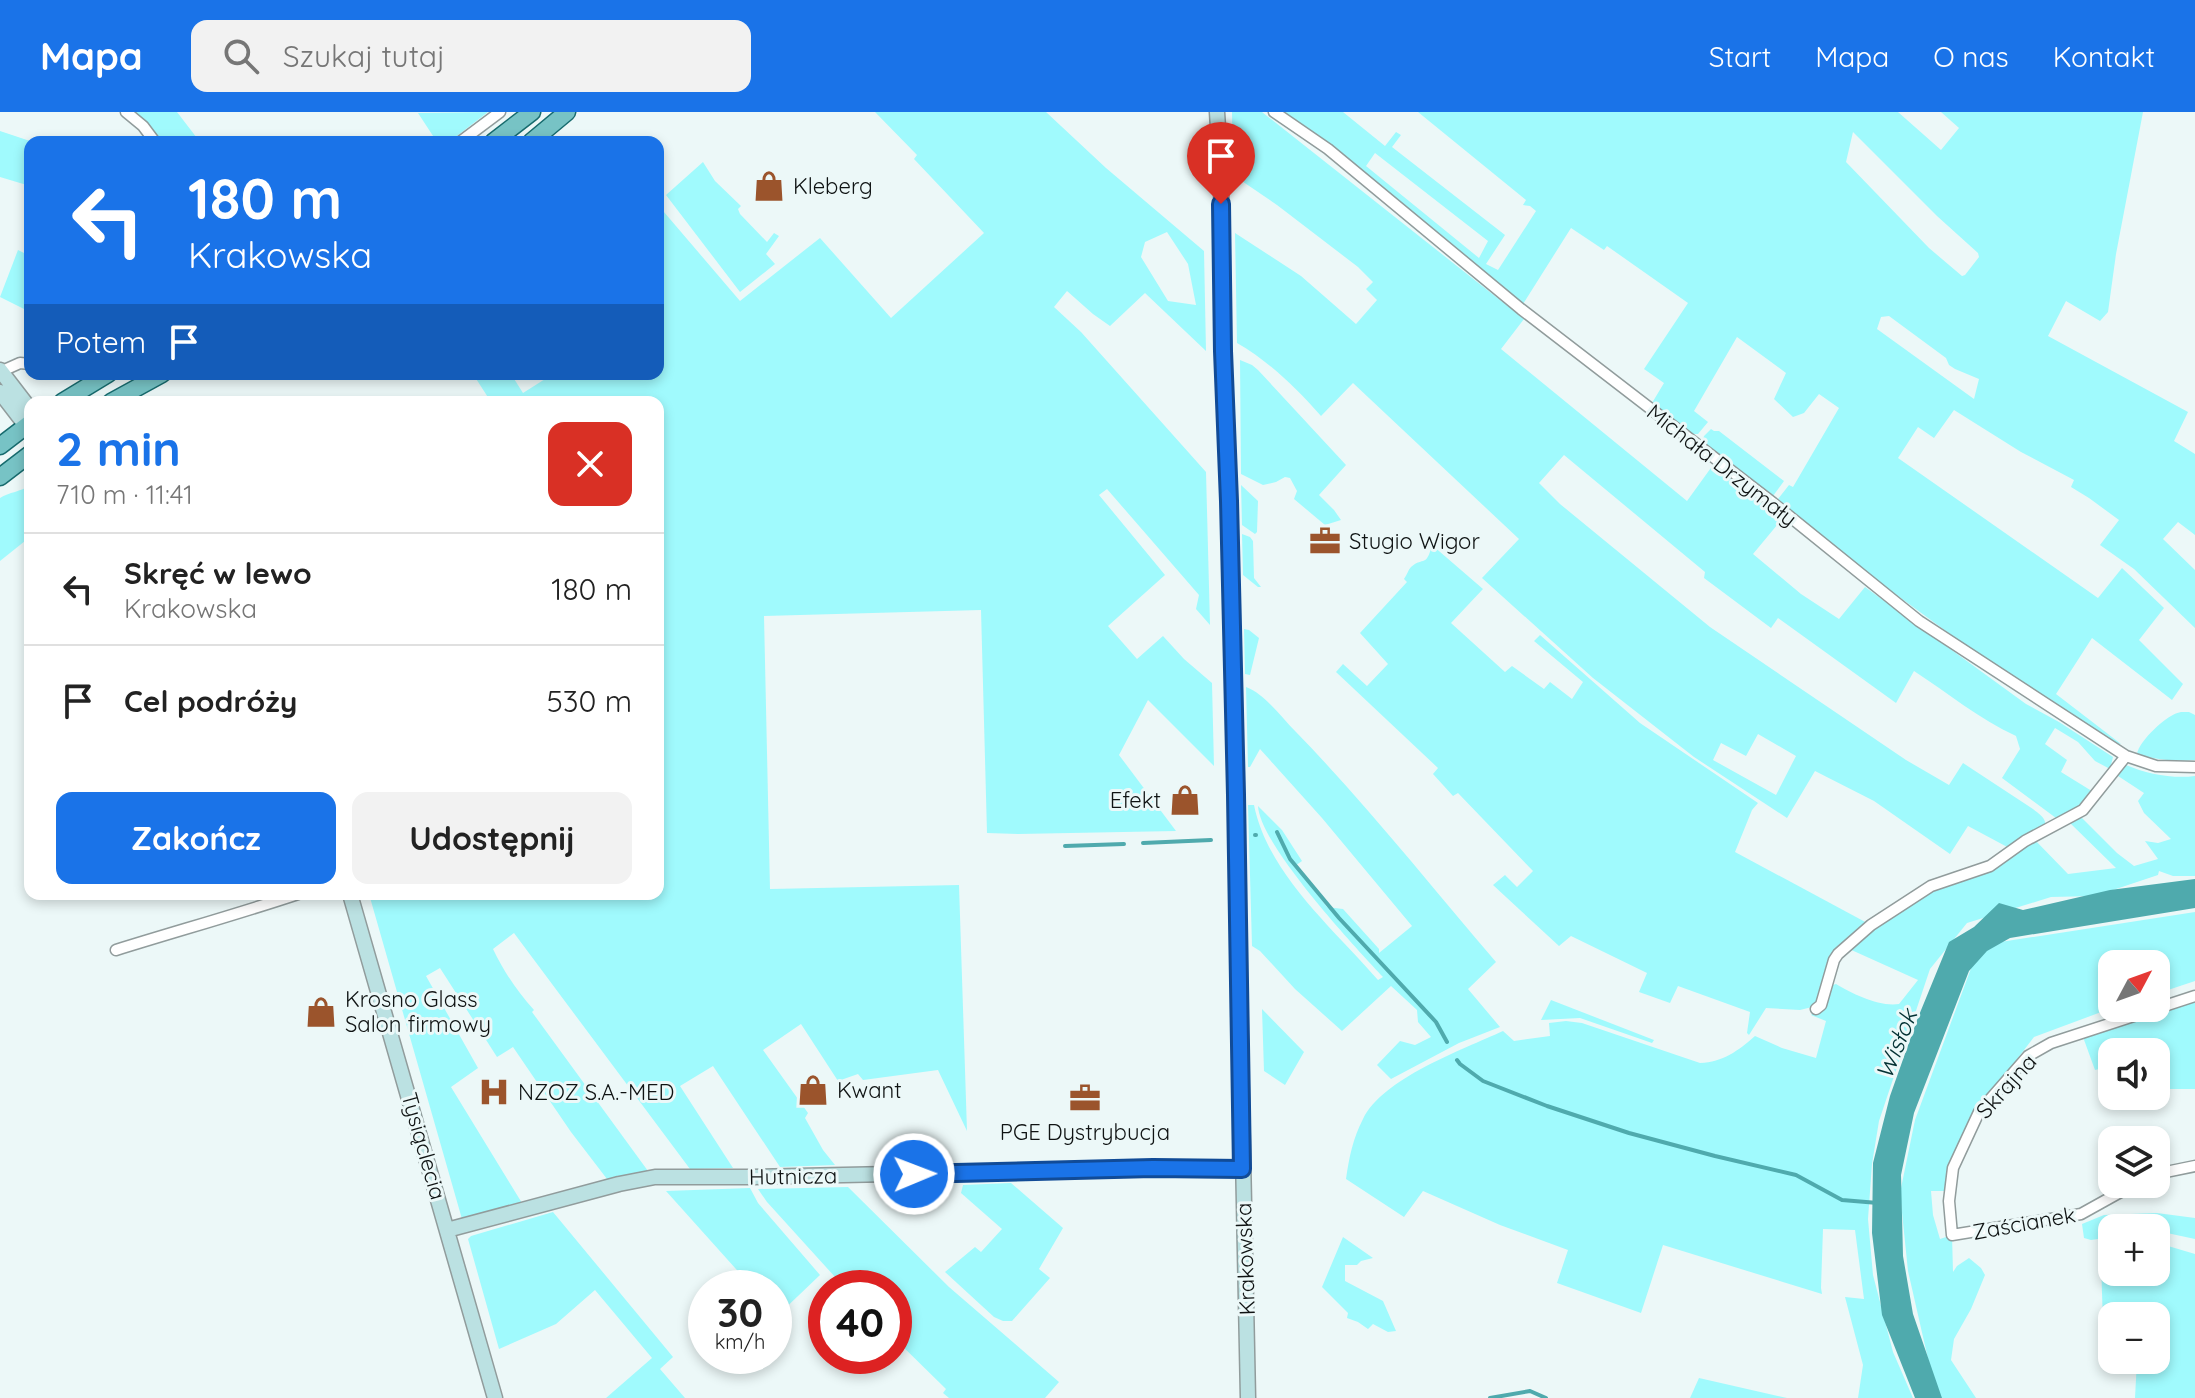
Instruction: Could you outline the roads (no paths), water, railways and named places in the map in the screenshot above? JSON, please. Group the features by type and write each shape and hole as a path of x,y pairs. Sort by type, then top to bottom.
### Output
{"main road":[{"path":"501,136 532,112"},
{"path":"538,136 567,112"},
{"path":"72,396 98,380"},
{"path":"122,396 151,380"},
{"path":"0,446 24,430"},
{"path":"0,477 24,459"}],"street":[{"path":"126,112 150,136"},
{"path":"468,136 500,112"},
{"name":"Krakowska","path":"1217,112 1230,525 1248,1398"},
{"name":"Michała Drzymały","path":"1274,112 1328,149 1521,309 1773,503 1919,621 2126,756 2156,766 2195,767"},
{"path":"24,363 1,370 24,401"},
{"path":"0,392 24,421"},
{"path":"1816,1009 1821,1005 1838,954 1871,925 1931,886 1990,866 2025,841 2083,810 2126,756"},
{"path":"116,950 278,900"},
{"name":"Tysiąclecia","path":"352,900 495,1398"},
{"name":"Skrajna","path":"1952,1235 1949,1201 1953,1168 1979,1112 2028,1056 2051,1043 2195,996"},
{"path":"2170,1171 2195,1166"},
{"name":"Hutnicza","path":"447,1230 655,1177 1242,1169"},
{"name":"Zaścianek","path":"1952,1235 2081,1214 2110,1198"}],"waterway":[{"path":"1277,832 1290,859 1339,918 1436,1022 1447,1042"},
{"path":"1143,843 1211,840"},
{"path":"1065,846 1124,844"},
{"path":"1457,1060 1483,1081 1547,1106 1629,1133 1796,1175 1842,1200 1878,1203"},
{"path":"1490,1398 1530,1391 1546,1398"}],"place":[{"name":"Kleberg","path":"769,186"},
{"name":"Stugio Wigor","path":"1325,541"},
{"name":"Efekt","path":"1185,800"},
{"name":"Krosno Glass Salon firmowy","path":"321,1012"},
{"name":"Kwant","path":"813,1090"},
{"name":"NZOZ S.A.-MED","path":"494,1092"},
{"name":"PGE Dystrybucja","path":"1085,1098"}],"water label":[{"name":"Wisłok","path":"1896,1044"}]}
